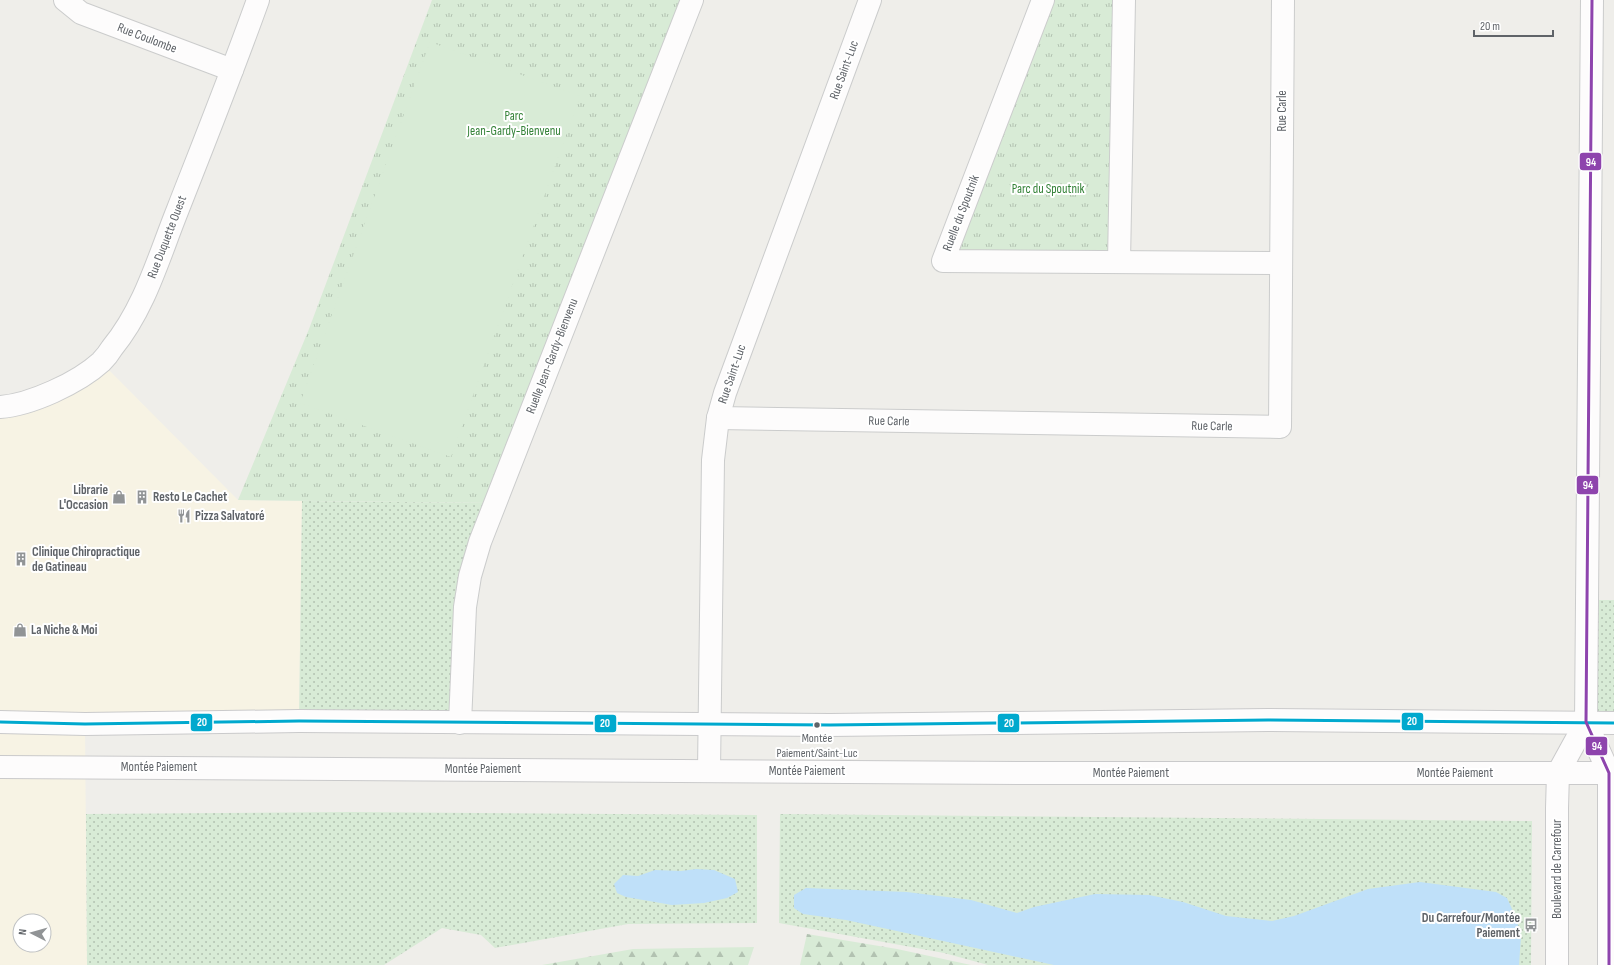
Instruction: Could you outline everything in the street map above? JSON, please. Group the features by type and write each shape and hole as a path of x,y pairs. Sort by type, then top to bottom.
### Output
{"street":[{"name":"Rue Coulombe","path":"65,0 81,13 232,70"},
{"name":"Rue Duquette Ouest","path":"0,407 10,406 42,396 75,381 101,362 121,338 142,301 258,0"},
{"name":"Ruelle Jean-Gardy-Bienvenu","path":"460,723 465,607 470,576 480,542 692,0"},
{"name":"Rue Saint-Luc","path":"710,771 713,460 718,418 724,393 870,0"},
{"name":"Ruelle du Spoutnik","path":"1043,0 943,261 1281,263"},
{"path":"1119,262 1124,0"},
{"name":"Rue Carle","path":"718,418 1280,427 1283,0"},
{"path":"1592,0 1586,722 1612,773 1610,965"},
{"path":"0,722 79,724 299,721 830,725 1268,720 1614,723"},
{"path":"1558,773 1586,722"},
{"name":"Montée Paiement","path":"0,767 1216,774 1612,773"},
{"name":"Boulevard de Carrefour","path":"1557,965 1558,773"}],"shaded area":[{"path":"101,362 238,500 302,501 299,721 85,724 87,965 0,965 0,407"}],"green space":[{"name":"Parc Jean-Gardy-Bienvenu","path":"432,0 692,0 494,503 238,500 309,329"},
{"name":"Parc du Spoutnik","path":"1043,0 1124,0 1119,262 943,261"},
{"path":"430,42 580,96 451,457 300,403"},
{"path":"302,501 494,503 480,542 460,723 299,721"},
{"path":"1586,600 1614,600 1614,722 1586,722"},
{"path":"350,812 757,815 757,923 628,924 495,948 481,935 442,928 384,965 87,965 86,814"},
{"path":"780,814 1532,821 1531,965 988,965 944,953 779,923"},
{"path":"807,934 897,949 971,965 800,965"},
{"path":"754,947 748,965 542,965 633,949"}],"water":[{"path":"696,869 714,870 735,879 738,892 727,898 704,903 672,905 626,897 617,893 614,884 623,875 638,876 655,870 681,871"},
{"path":"1420,882 1496,892 1507,898 1516,918 1521,936 1519,965 1054,965 846,920 803,914 794,908 794,895 806,888 907,892 971,900 1017,913 1034,907 1095,894 1149,895 1183,902 1226,916 1272,921 1294,916 1368,889"}],"transit line":[{"name":"94","path":"1592,0 1586,722 1609,773 1609,965"},
{"name":"20","path":"0,722 85,724 299,721 830,725 1268,720 1614,723"}],"place":[{"name":"Librarie L'Occasion","path":"119,497"},
{"name":"Resto Le Cachet","path":"142,497"},
{"name":"Pizza Salvatoré","path":"184,516"},
{"name":"Clinique Chiropractique de Gatineau","path":"21,559"},
{"name":"La Niche & Moi","path":"20,630"},
{"name":"Montée Paiement/Saint-Luc","path":"817,725"},
{"name":"Du Carrefour/Montée Paiement","path":"1531,925"}]}
